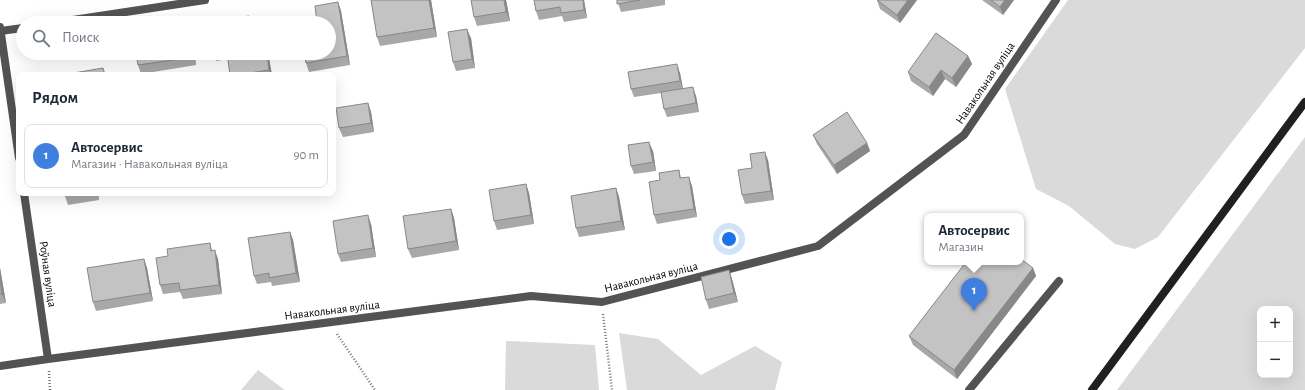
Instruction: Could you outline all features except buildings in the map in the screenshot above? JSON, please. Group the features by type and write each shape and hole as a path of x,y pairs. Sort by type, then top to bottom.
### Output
{"main road":[{"path":"1092,390 1305,102"}],"street":[{"path":"99,16 205,0"},
{"name":"Навакольная вуліца","path":"0,366 531,296 602,302 818,246 964,135 1056,0"},
{"path":"0,27 16,138"},
{"path":"0,31 16,29"},
{"name":"Роўная вуліца","path":"24,196 48,359"},
{"path":"969,390 1059,281"}],"path":[{"path":"602,302 612,390"},
{"path":"329,322 374,390"},
{"path":"48,359 50,390"}],"shaded area":[{"path":"1068,0 1305,0 1305,48 1158,237 1135,249 1115,244 1069,206 1036,189 1005,89"},
{"path":"1305,137 1305,390 1117,390"},
{"path":"619,333 658,339 701,375 755,346 782,362 775,390 627,390"},
{"path":"506,341 595,345 599,390 505,390"},
{"path":"258,370 285,390 241,390"}],"place":[{"name":"Автосервис","path":"974,311"}]}
